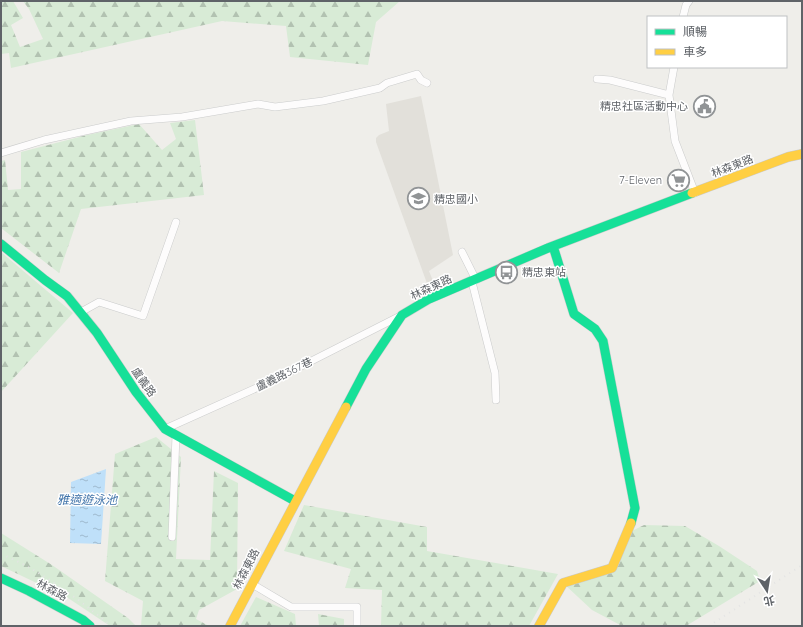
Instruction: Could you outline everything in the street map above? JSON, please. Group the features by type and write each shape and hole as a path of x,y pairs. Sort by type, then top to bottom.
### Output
{"main road":[{"name":"林森東路","path":"230,626 366,369 402,315 429,299 553,246 788,157 802,154"},
{"name":"盧義路","path":"1,244 67,296 97,333 136,392 165,429 295,501"},
{"path":"539,626 563,583 612,568 632,520 635,508 603,341 595,329 574,314 553,246"},
{"name":"林森路","path":"1,578 83,620 90,626"}],"street":[{"path":"683,16 686,5 689,1"},
{"path":"674,68 669,95 675,141 695,193"},
{"path":"1,153 44,140 131,121 182,117 258,104 275,107 323,101 380,88 387,83 418,74 421,80 427,83"},
{"path":"597,79 610,80 669,95"},
{"path":"81,312 98,302 143,316 176,222"},
{"path":"462,252 474,281 495,373 496,400"},
{"name":"盧義路367巷","path":"165,429 274,380 402,315"},
{"path":"172,537 176,435"},
{"path":"252,584 291,607 357,608 357,626"}],"shaded area":[{"name":"精忠國小","path":"421,96 453,255 429,271 435,286 429,289 376,142 376,138 379,135 389,131 386,104"}],"green space":[{"path":"1,1 13,1 23,18 11,25 20,47 43,39 29,9 23,1 400,1 376,22 368,65 290,57 286,26 222,21 11,68 9,53 1,54"},
{"path":"195,120 204,195 81,209 59,273 1,228 1,161 5,160 8,190 21,189 21,152 87,135 139,124 162,150 176,139 170,123"},
{"path":"1,252 73,313 1,392"},
{"path":"156,437 181,457 176,559 210,560 214,471 238,483 237,589 199,610 196,619 209,626 141,626 143,601 105,581 115,454"},
{"path":"304,505 427,527 427,551 558,574 529,626 381,626 382,590 345,588 351,569 284,551"},
{"path":"644,525 685,526 757,571 760,581 686,626 622,626 592,610 563,583 612,568 626,534"},
{"path":"1,533 52,565 128,618 136,626 110,626 68,598 1,566"},
{"path":"256,597 295,614 296,626 240,626"},
{"path":"318,614 344,619 344,626 319,626"}],"water":[{"name":"雅適遊泳池","path":"106,469 101,544 70,543 71,482"}],"railway":[{"path":"1,554 31,568 59,586 111,626"},
{"path":"709,626 802,565"}],"traffic: fast":[{"path":"346,407 366,369 402,315 429,299 548,248 692,193"},
{"path":"1,244 67,296 97,333 136,392 165,429 295,501"},
{"path":"553,246 574,314 595,329 603,341 635,508 631,523"},
{"path":"1,578 83,620 90,626"}],"traffic: slow":[{"path":"692,193 788,157 802,154"},
{"path":"230,626 346,407"},
{"path":"539,626 563,583 612,568 631,523"}],"place":[{"name":"精忠社區活動中心","path":"704,106"},
{"name":"7-Eleven","path":"678,180"},
{"name":"精忠國小","path":"419,199"},
{"name":"精忠東站","path":"506,272"}]}
